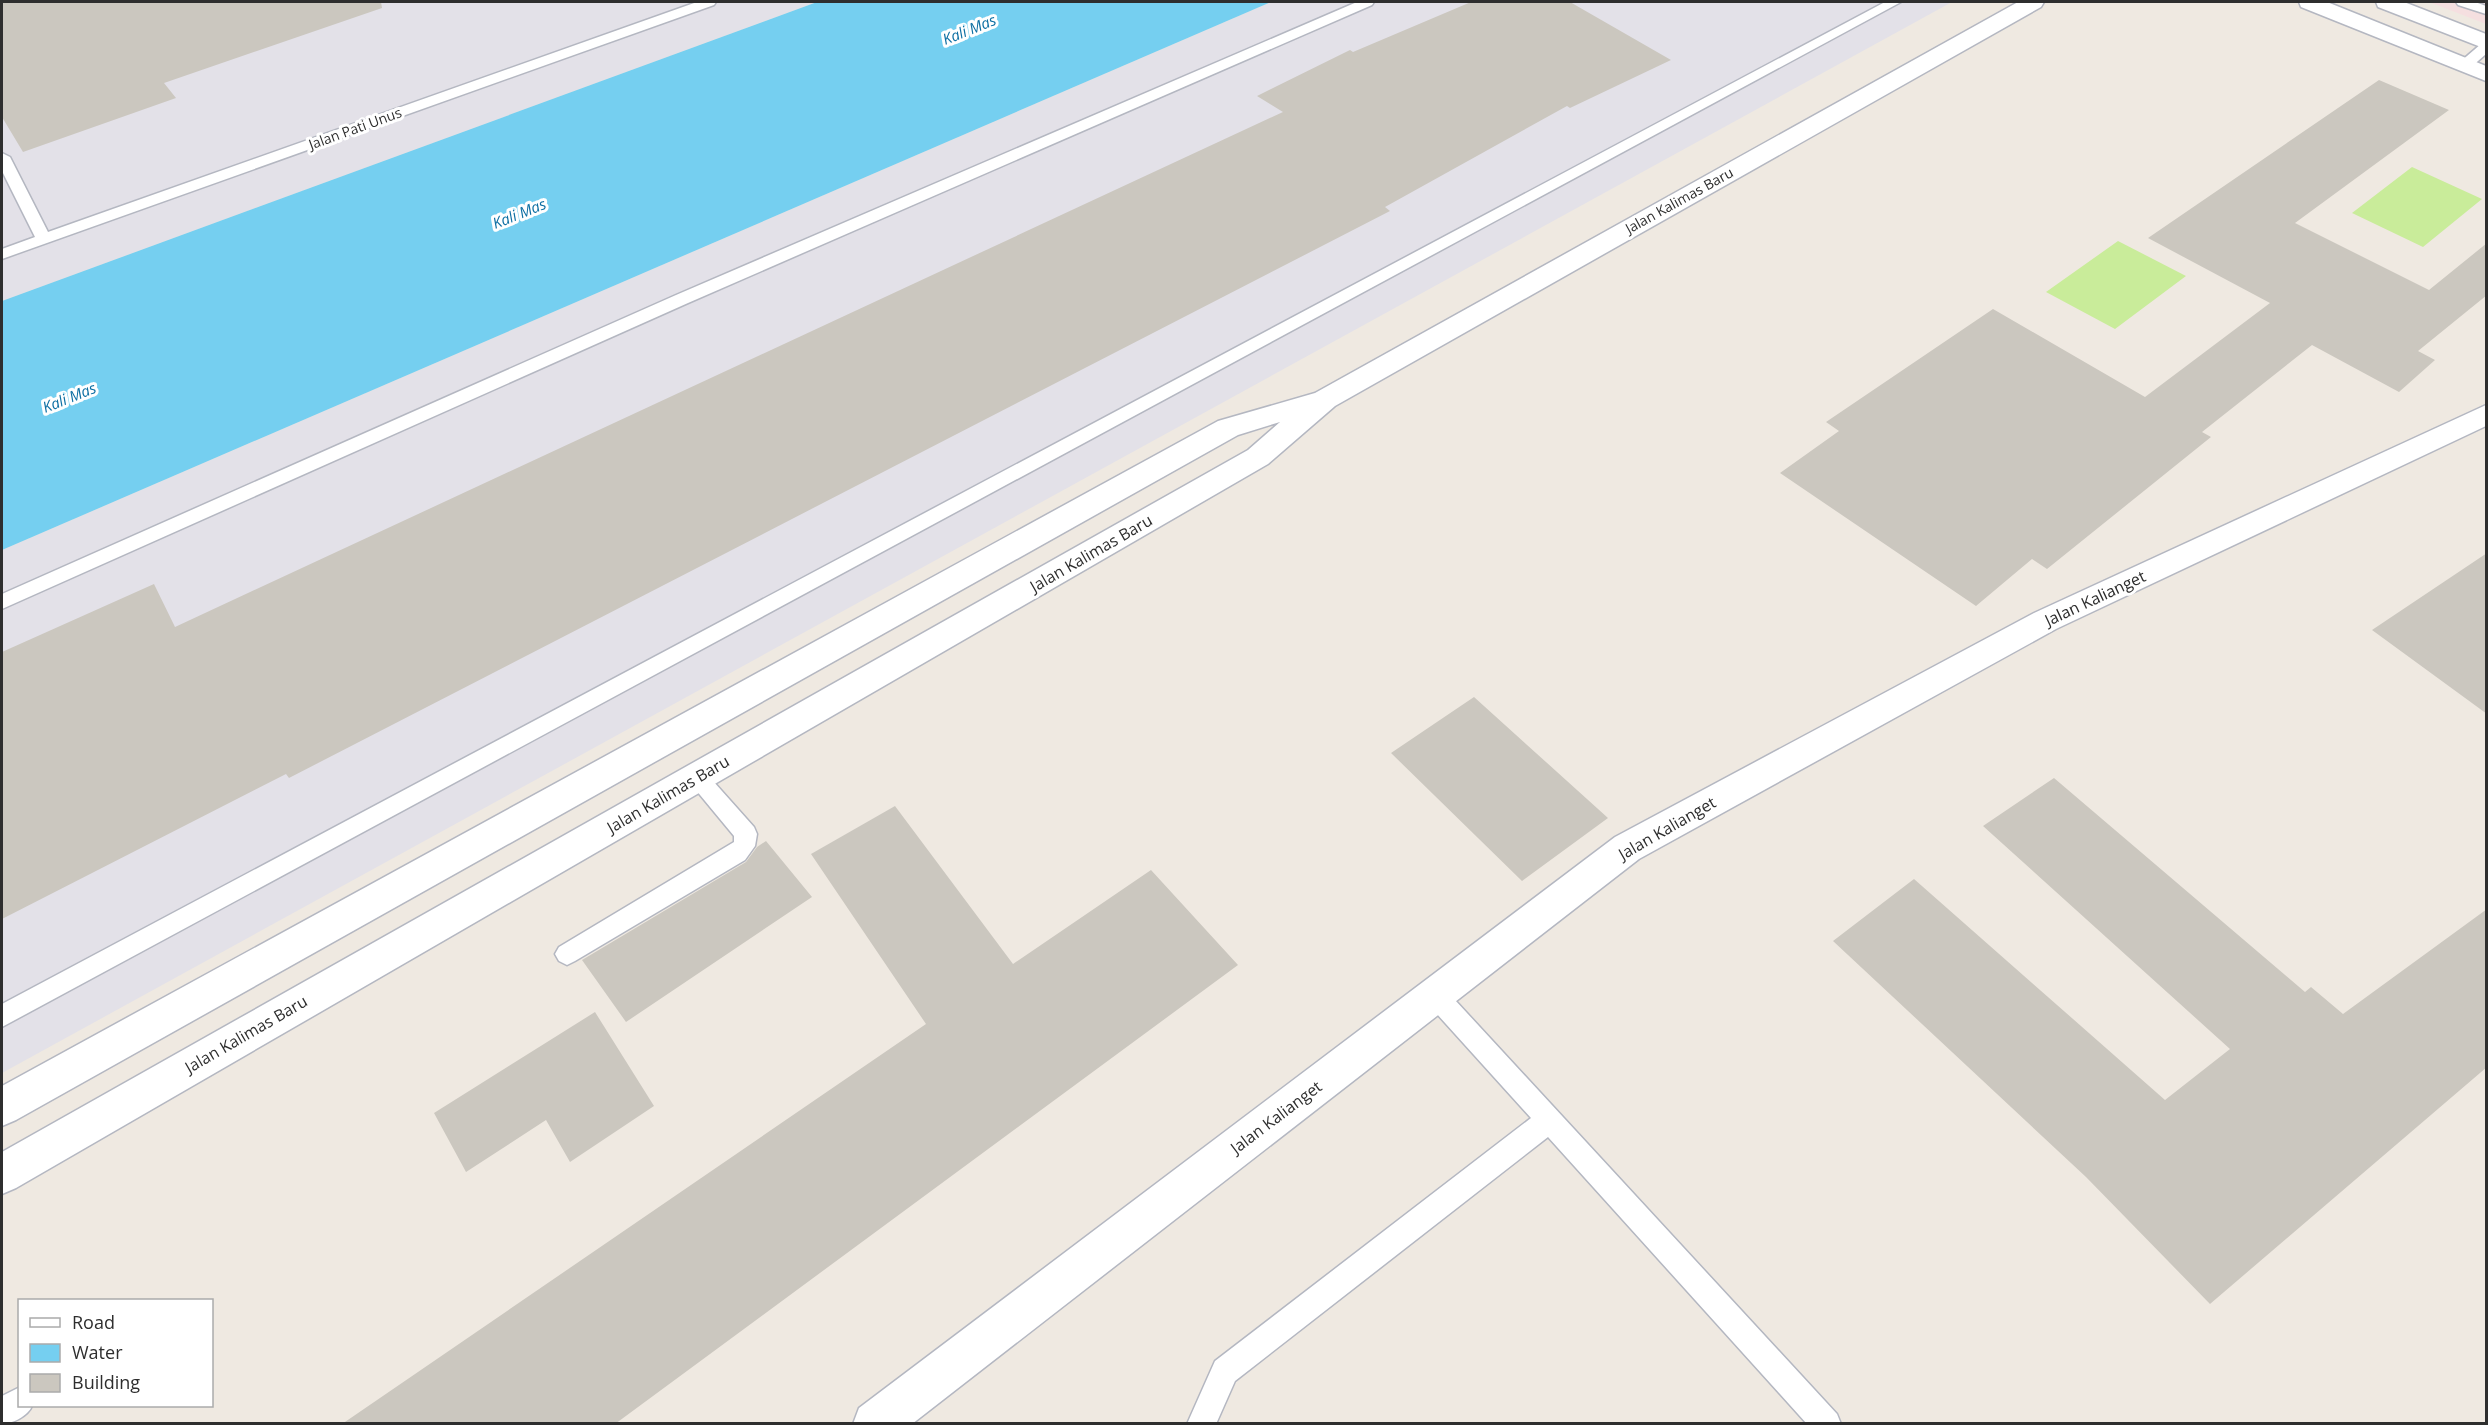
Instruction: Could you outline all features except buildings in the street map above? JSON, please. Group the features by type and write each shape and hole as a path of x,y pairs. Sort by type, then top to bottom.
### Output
{"street":[{"name":"Jalan Kalimas Baru","path":"2,1174 1258,457 1325,399 2033,2"},
{"path":"2309,2 2487,74"},
{"path":"2386,2 2487,42"},
{"name":"Jalan Kalimas Baru","path":"2,1107 1228,428 1325,399"},
{"name":"Jalan Kalianget","path":"875,1424 1627,848 2045,621 2487,415"}],"lane":[{"name":"Jalan Pati Unus","path":"2,254 709,2"},
{"path":"2,602 693,294 1367,2"},
{"path":"2,1016 1894,2"},
{"path":"2463,2 2487,10"},
{"path":"2465,65 2487,47"},
{"path":"2,157 44,239"},
{"path":"567,954 737,853 744,846 746,834 697,778"},
{"path":"1435,995 1827,1424"},
{"path":"1201,1424 1225,1371 1549,1120"},
{"path":"2,1412 18,1402"}],"shaded area":[{"path":"2,2 817,2 2,301"},
{"path":"1271,2 1952,2 2,1073 2,550"},
{"path":"2429,2 2486,2 2486,24"}],"green space":[{"path":"2412,167 2482,199 2423,247 2352,213"},
{"path":"2118,241 2186,276 2115,329 2046,292"}],"water":[{"name":"Kali Mas","path":"817,2 1271,2 2,550 2,301"}]}
